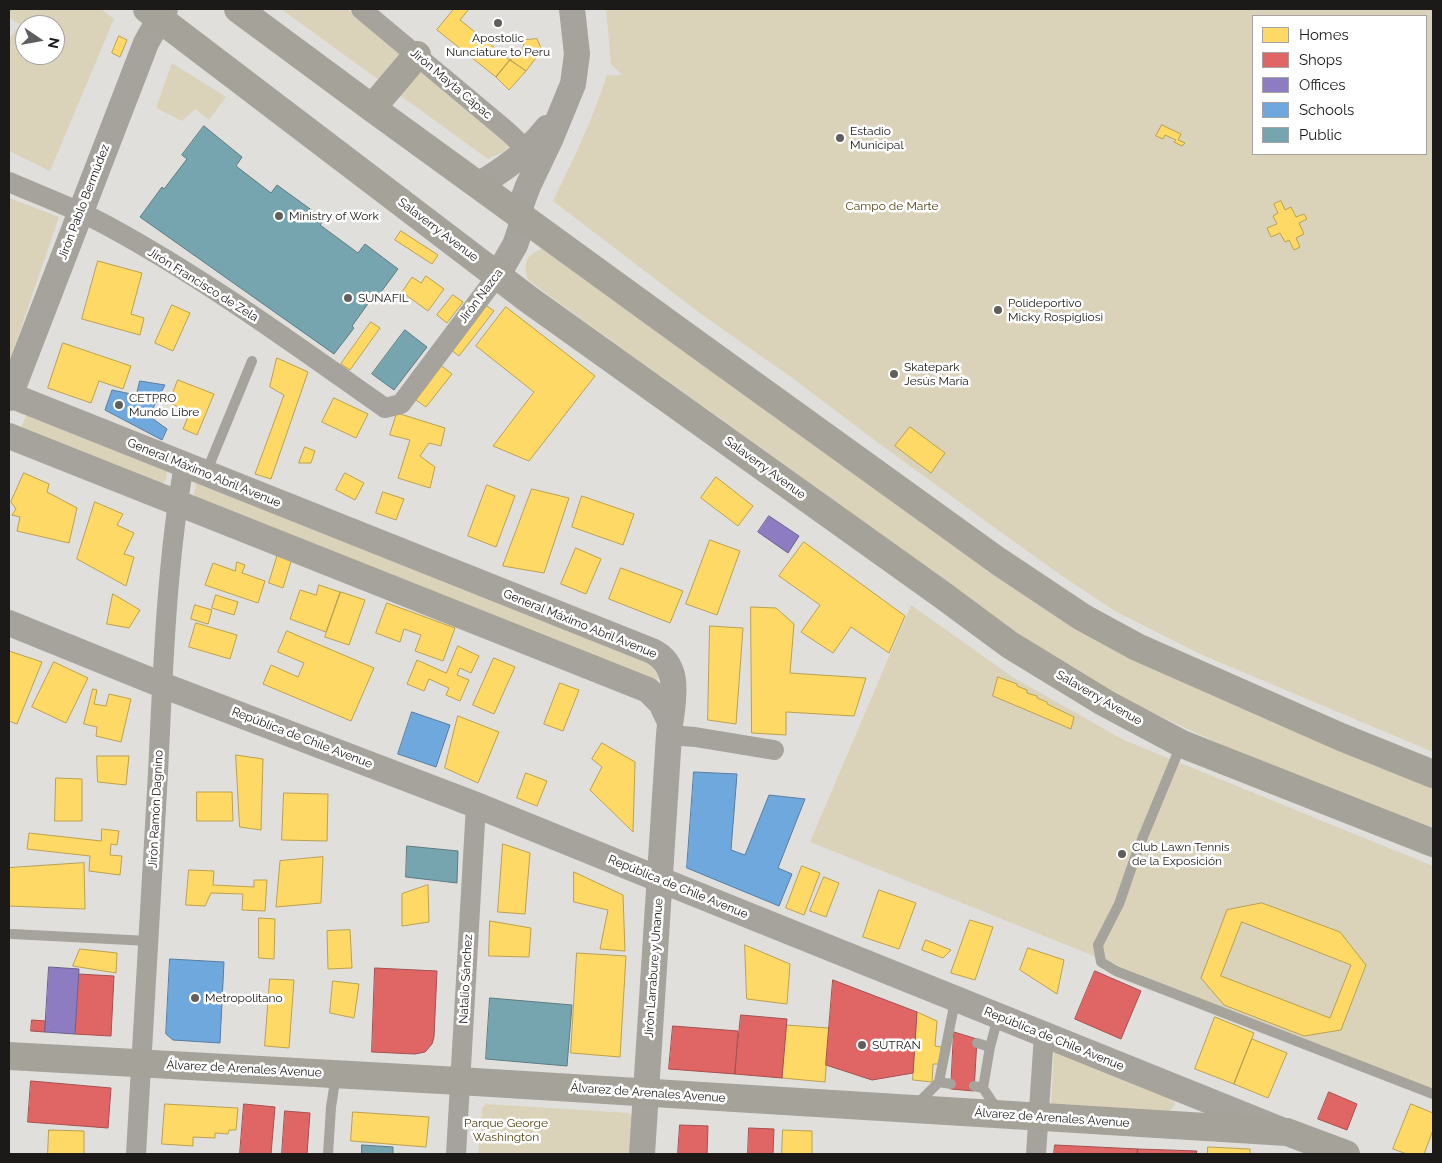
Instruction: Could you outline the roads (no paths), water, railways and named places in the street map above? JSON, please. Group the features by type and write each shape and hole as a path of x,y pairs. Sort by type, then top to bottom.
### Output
{"main road":[{"path":"238,9 690,339 982,549 1082,617 1137,647 1341,737 1433,774"},
{"name":"Salaverry Avenue","path":"157,12 497,276 1010,645 1105,703 1182,744 1433,843"},
{"path":"372,108 417,55"},
{"name":"Álvarez de Arenales Avenue","path":"9,1056 459,1081 1287,1132"},
{"name":"República de Chile Avenue","path":"1287,1132 1346,1154"}],"street":[{"name":"Jirón Mayta Cápac","path":"360,9 500,124 534,156"},
{"path":"478,185 505,169 534,156 562,110 573,84 577,54 572,9"},
{"name":"Jirón Pablo Bermúdez","path":"9,396 157,12"},
{"name":"Jirón Nazca","path":"385,408 400,404 497,276 515,245 520,232 522,225 518,213 528,186 534,156"},
{"name":"Jirón Francisco de Zela","path":"9,182 80,211 106,224 230,299 385,408"},
{"name":"General Máximo Abril Avenue","path":"9,396 659,655 669,665 673,676 669,728"},
{"path":"9,436 648,690 661,703 669,728 695,737 774,750"},
{"name":"Jirón Ramón Dagnino","path":"136,1154 162,685 178,503 195,469"},
{"name":"República de Chile Avenue","path":"9,623 162,685 476,804 955,1000 1287,1132"},
{"path":"648,690 660,678 662,662 659,655"},
{"name":"Jirón Larrabure y Unanue","path":"642,1154 669,728"},
{"name":"Natalio Sánchez","path":"456,1154 476,804"},
{"path":"1036,1154 1044,1035"}],"lane":[{"path":"195,469 252,361"},
{"path":"1182,744 1138,850 1119,904 1098,944 1101,962 1116,971 1433,1094"},
{"path":"12,934 149,942"},
{"path":"912,1109 939,1082 951,1036 955,1000"},
{"path":"998,1017 979,1087 1000,1114"},
{"path":"977,1043 990,1047"},
{"path":"328,1154 336,1074"},
{"path":"939,1082 951,1084"}],"place":[{"name":"Apostolic Nunciature to Peru","path":"498,23"},
{"name":"Estadio Municipal","path":"840,138"},
{"name":"Ministry of Work","path":"279,216"},
{"name":"SUNAFIL","path":"348,298"},
{"name":"Polideportivo Micky Rospigliosi","path":"998,310"},
{"name":"Skatepark Jesús María","path":"894,374"},
{"name":"CETPRO Mundo Libre","path":"119,405"},
{"name":"Club Lawn Tennis de la Exposición","path":"1122,854"},
{"name":"Metropolitano","path":"195,998"},
{"name":"SUTRAN","path":"862,1045"}],"park label":[{"name":"Campo de Marte","path":"892,206"},
{"name":"Parque George Washington","path":"506,1130"}]}
